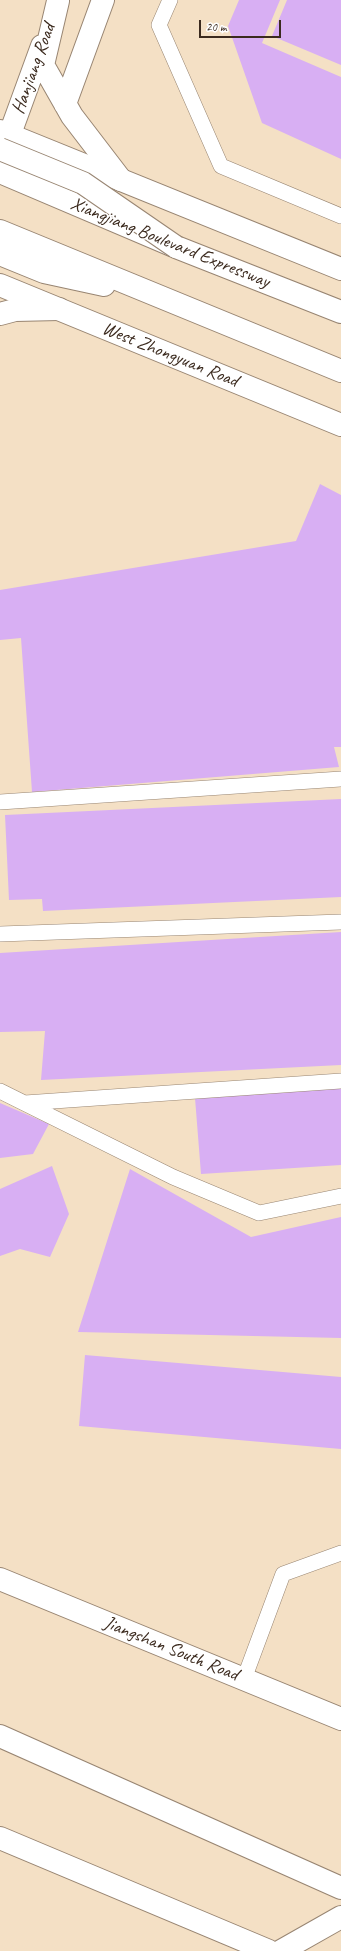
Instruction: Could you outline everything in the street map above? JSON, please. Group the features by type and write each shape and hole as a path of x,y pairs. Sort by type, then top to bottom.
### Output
{"main road":[{"path":"66,104 103,0"},
{"path":"58,1 43,65 72,116 121,180"},
{"name":"Hanjiang Road","path":"0,159 3,138 58,1"},
{"path":"3,138 121,180 341,269"},
{"path":"3,138 83,183 176,247"},
{"name":"Xiangjiang Boulevard Expressway","path":"0,172 176,247 341,312"},
{"path":"0,231 341,371"},
{"path":"0,254 44,272 156,296"},
{"name":"West Zhongyuan Road","path":"0,285 341,425"},
{"path":"0,314 15,310 59,309"},
{"name":"Jiangshan South Road","path":"0,1579 341,1719"},
{"path":"0,1736 341,1888"},
{"path":"0,1838 269,1951"},
{"path":"281,1951 341,1917"}],"lane":[{"path":"170,0 159,25 221,166 341,216"},
{"path":"0,802 341,779"},
{"path":"0,934 341,922"},
{"path":"24,1104 341,1081"},
{"path":"0,1092 173,1177 259,1213 341,1196"},
{"path":"244,1679 283,1574 341,1553"}],"building":[{"path":"239,0 280,0 262,43 341,77 341,159 262,123 228,26"},
{"path":"287,0 341,0 341,65 272,36"},
{"path":"320,484 341,495 341,747 334,747 339,767 32,792 21,638 0,640 0,590 296,541"},
{"path":"341,799 341,897 43,911 42,899 9,900 5,815"},
{"path":"341,932 341,1065 41,1080 45,1031 0,1032 0,953"},
{"path":"341,1088 341,1165 201,1174 195,1098"},
{"path":"0,1103 49,1124 33,1154 0,1158"},
{"path":"52,1166 69,1214 50,1257 20,1249 0,1256 0,1189"},
{"path":"130,1169 251,1237 341,1217 341,1338 78,1332"},
{"path":"85,1355 341,1377 341,1449 79,1426"}]}
